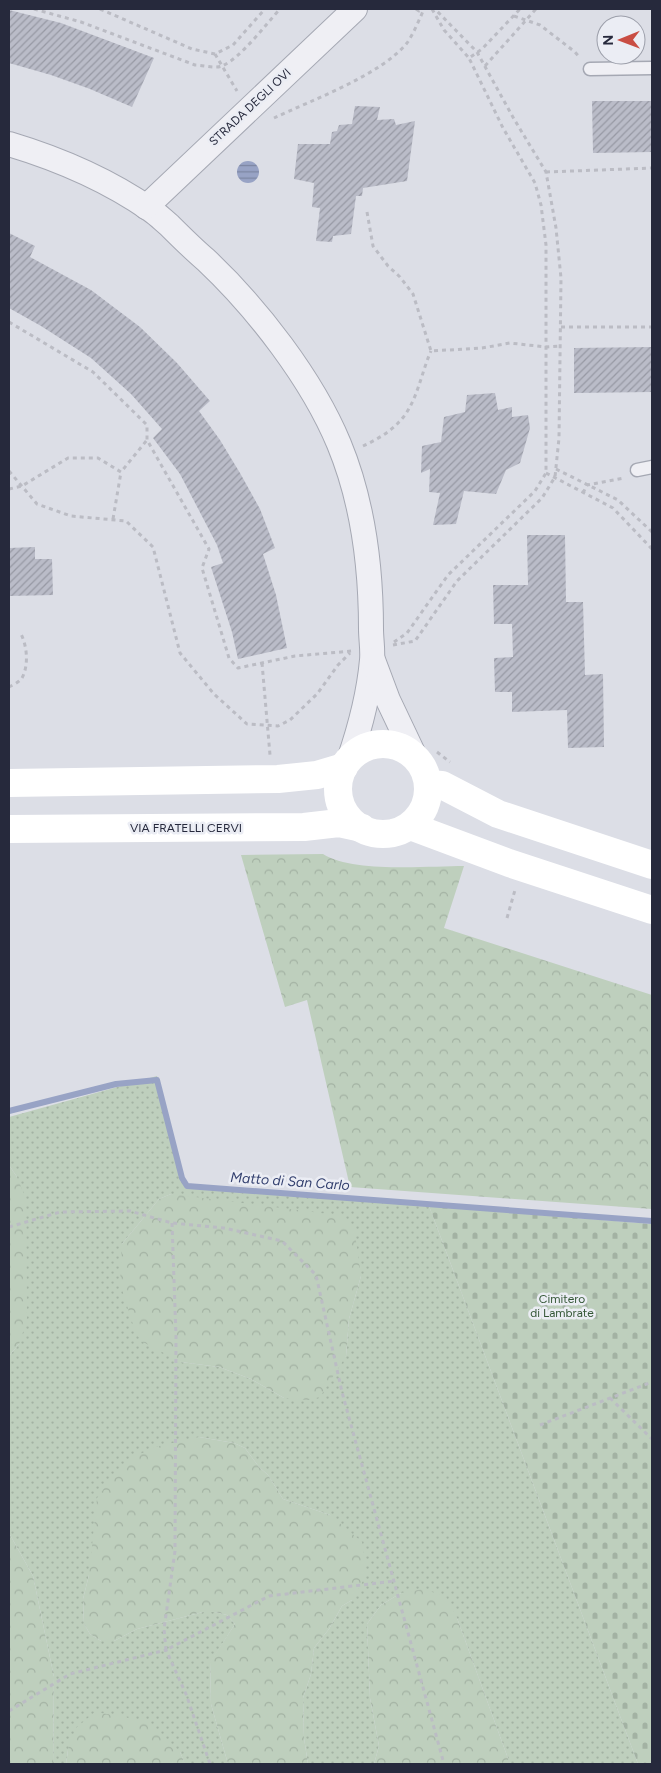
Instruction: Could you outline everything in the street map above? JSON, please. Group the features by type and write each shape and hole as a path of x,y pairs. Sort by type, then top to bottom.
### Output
{"street":[{"name":"STRADA DEGLI OVI","path":"146,207 355,9"},
{"path":"9,144 35,152 94,176 152,210 226,280 262,320 305,380 338,442 350,473 358,507 369,573 362,716 347,763 339,780 338,794 342,808 350,820 375,834 392,834 410,826 423,812 428,793 428,784 422,766 426,755"},
{"path":"366,653 399,725 426,755"},
{"path":"9,783 278,779 317,775 347,763 364,748 382,744 426,755"},
{"path":"428,784 442,785 464,798 505,817 652,864"},
{"name":"VIA FRATELLI CERVI","path":"9,829 304,827 339,823 362,828"},
{"path":"410,826 510,863 652,910"}],"lane":[{"path":"590,69 652,68"},
{"path":"637,470 652,467"}],"path":[{"path":"34,9 81,22 195,65 222,66 244,50 280,9"},
{"path":"100,9 192,50 216,54 233,45 265,9"},
{"path":"416,9 419,12 423,9"},
{"path":"296,107 357,79 390,60 408,42 423,9"},
{"path":"9,322 93,372 147,425 147,440 209,549 202,568 229,658 238,668 295,656 366,653 416,641 457,581 542,498 555,477 559,438 561,278 556,228 546,172 477,52 433,9"},
{"path":"9,471 37,504 71,516 126,521 152,547 180,654 214,694 247,724 278,726 290,720 317,694 338,664 407,633 448,575 534,491 546,474 546,245 542,205 536,183 503,128 469,58 444,30 433,9"},
{"path":"469,58 520,9"},
{"path":"485,66 536,9"},
{"path":"514,16 540,25 575,52 590,69"},
{"path":"216,54 248,109"},
{"path":"546,172 652,168"},
{"path":"364,446 378,439 399,422 408,410 431,351 413,294 400,277 388,266 374,246 367,212"},
{"path":"561,327 652,327"},
{"path":"431,351 482,348 510,343 546,347 560,346"},
{"path":"113,520 121,472 147,440"},
{"path":"9,489 22,486 68,458 98,458 121,472"},
{"path":"556,469 618,500 652,532"},
{"path":"587,485 621,479 637,470"},
{"path":"546,474 613,508 652,549"},
{"path":"583,493 587,485"},
{"path":"9,687 21,679 26,665 25,642 21,634"},
{"path":"262,663 269,747"},
{"path":"426,755 452,763"},
{"path":"9,1227 60,1212 130,1211 172,1223 224,1228 282,1241 316,1275 342,1392 444,1764"},
{"path":"172,1223 176,1336 175,1551 164,1630 166,1650 186,1694 210,1764"},
{"path":"540,1425 652,1382"},
{"path":"610,1398 652,1439"},
{"path":"9,1711 70,1674 166,1650 269,1596 395,1581"}],"green space":[{"path":"323,854 352,864 371,866 464,866 444,928 652,995 652,1209 350,1187 307,1000 285,1007 241,855"},
{"path":"157,1076 185,1186 429,1206 638,1764 510,1764 457,1618 401,1593 381,1605 367,1624 370,1698 379,1746 374,1764 308,1764 304,1738 303,1698 311,1674 314,1648 329,1629 342,1606 352,1600 330,1515 283,1499 268,1475 259,1467 245,1448 234,1443 199,1437 89,1575 83,1599 84,1624 90,1634 101,1641 114,1641 137,1629 203,1612 227,1615 235,1624 210,1663 211,1704 228,1764 185,1764 180,1752 68,1750 66,1764 53,1764 54,1677 33,1576 9,1533 9,1356 19,1344 17,1177 9,1165 9,1117","holes":["171,1194 361,1276 349,1319 346,1356 284,1398 251,1379 219,1367 181,1362 122,1244 159,1199"]},
{"path":"9,1165 17,1177 26,1199 27,1320 19,1344 9,1356"},
{"path":"171,1194 344,1216 354,1227 361,1276 349,1319 346,1356 320,1397 308,1400 284,1398 251,1379 219,1367 181,1362 141,1341 135,1331 120,1283 122,1244 159,1199"},
{"name":"Cimitero di Lambrate","path":"429,1206 652,1224 652,1764 638,1764"},
{"path":"199,1437 234,1443 245,1448 259,1467 268,1475 283,1499 330,1515 362,1542 364,1579 352,1600 342,1606 329,1629 314,1648 311,1674 303,1698 304,1738 308,1764 228,1764 211,1704 210,1662 235,1624 227,1615 203,1612 137,1629 114,1641 101,1641 90,1634 84,1624 83,1599 89,1575 97,1498 113,1476 132,1458 155,1447"},
{"path":"9,1533 33,1576 54,1677 53,1764 9,1764"},
{"path":"424,1589 446,1597 457,1618 510,1764 374,1764 379,1746 370,1698 367,1624 381,1605 401,1593"},
{"path":"95,1712 143,1720 180,1752 185,1764 66,1764 68,1750 76,1728"}],"water":[{"path":"248,161 256,164 259,172 256,180 248,183 240,180 237,172 240,164"}],"building":[{"path":"9,10 61,23 154,58 132,107 51,75 9,63"},
{"path":"592,101 652,101 652,152 593,153"},
{"path":"355,106 380,107 377,120 394,119 396,125 415,121 407,181 363,188 362,196 356,196 351,234 333,236 332,242 316,241 320,208 312,207 314,183 294,179 298,144 330,144 332,132 337,131 339,125 352,124"},
{"path":"9,233 35,246 30,257 91,290 140,327 177,363 210,401 199,411 220,440 260,509 275,548 263,554 276,595 287,648 238,659 232,632 211,567 223,563 217,545 180,474 153,438 162,429 131,394 91,358 9,308"},
{"path":"652,347 652,392 574,393 574,348"},
{"path":"495,393 498,410 512,407 512,417 528,415 530,428 520,463 506,470 496,494 464,491 456,524 433,525 440,493 429,492 430,469 421,473 422,446 441,442 444,417 465,412 467,395"},
{"path":"527,535 565,535 566,602 583,602 585,675 603,674 604,747 568,748 567,710 512,712 512,692 495,692 494,658 513,657 512,624 494,624 493,585 528,585"},
{"path":"35,547 35,559 52,559 53,595 9,596 9,548"}],"waterway":[{"name":"Matto di San Carlo","path":"9,1111 116,1084 157,1080 182,1178 187,1186 652,1221"}]}
